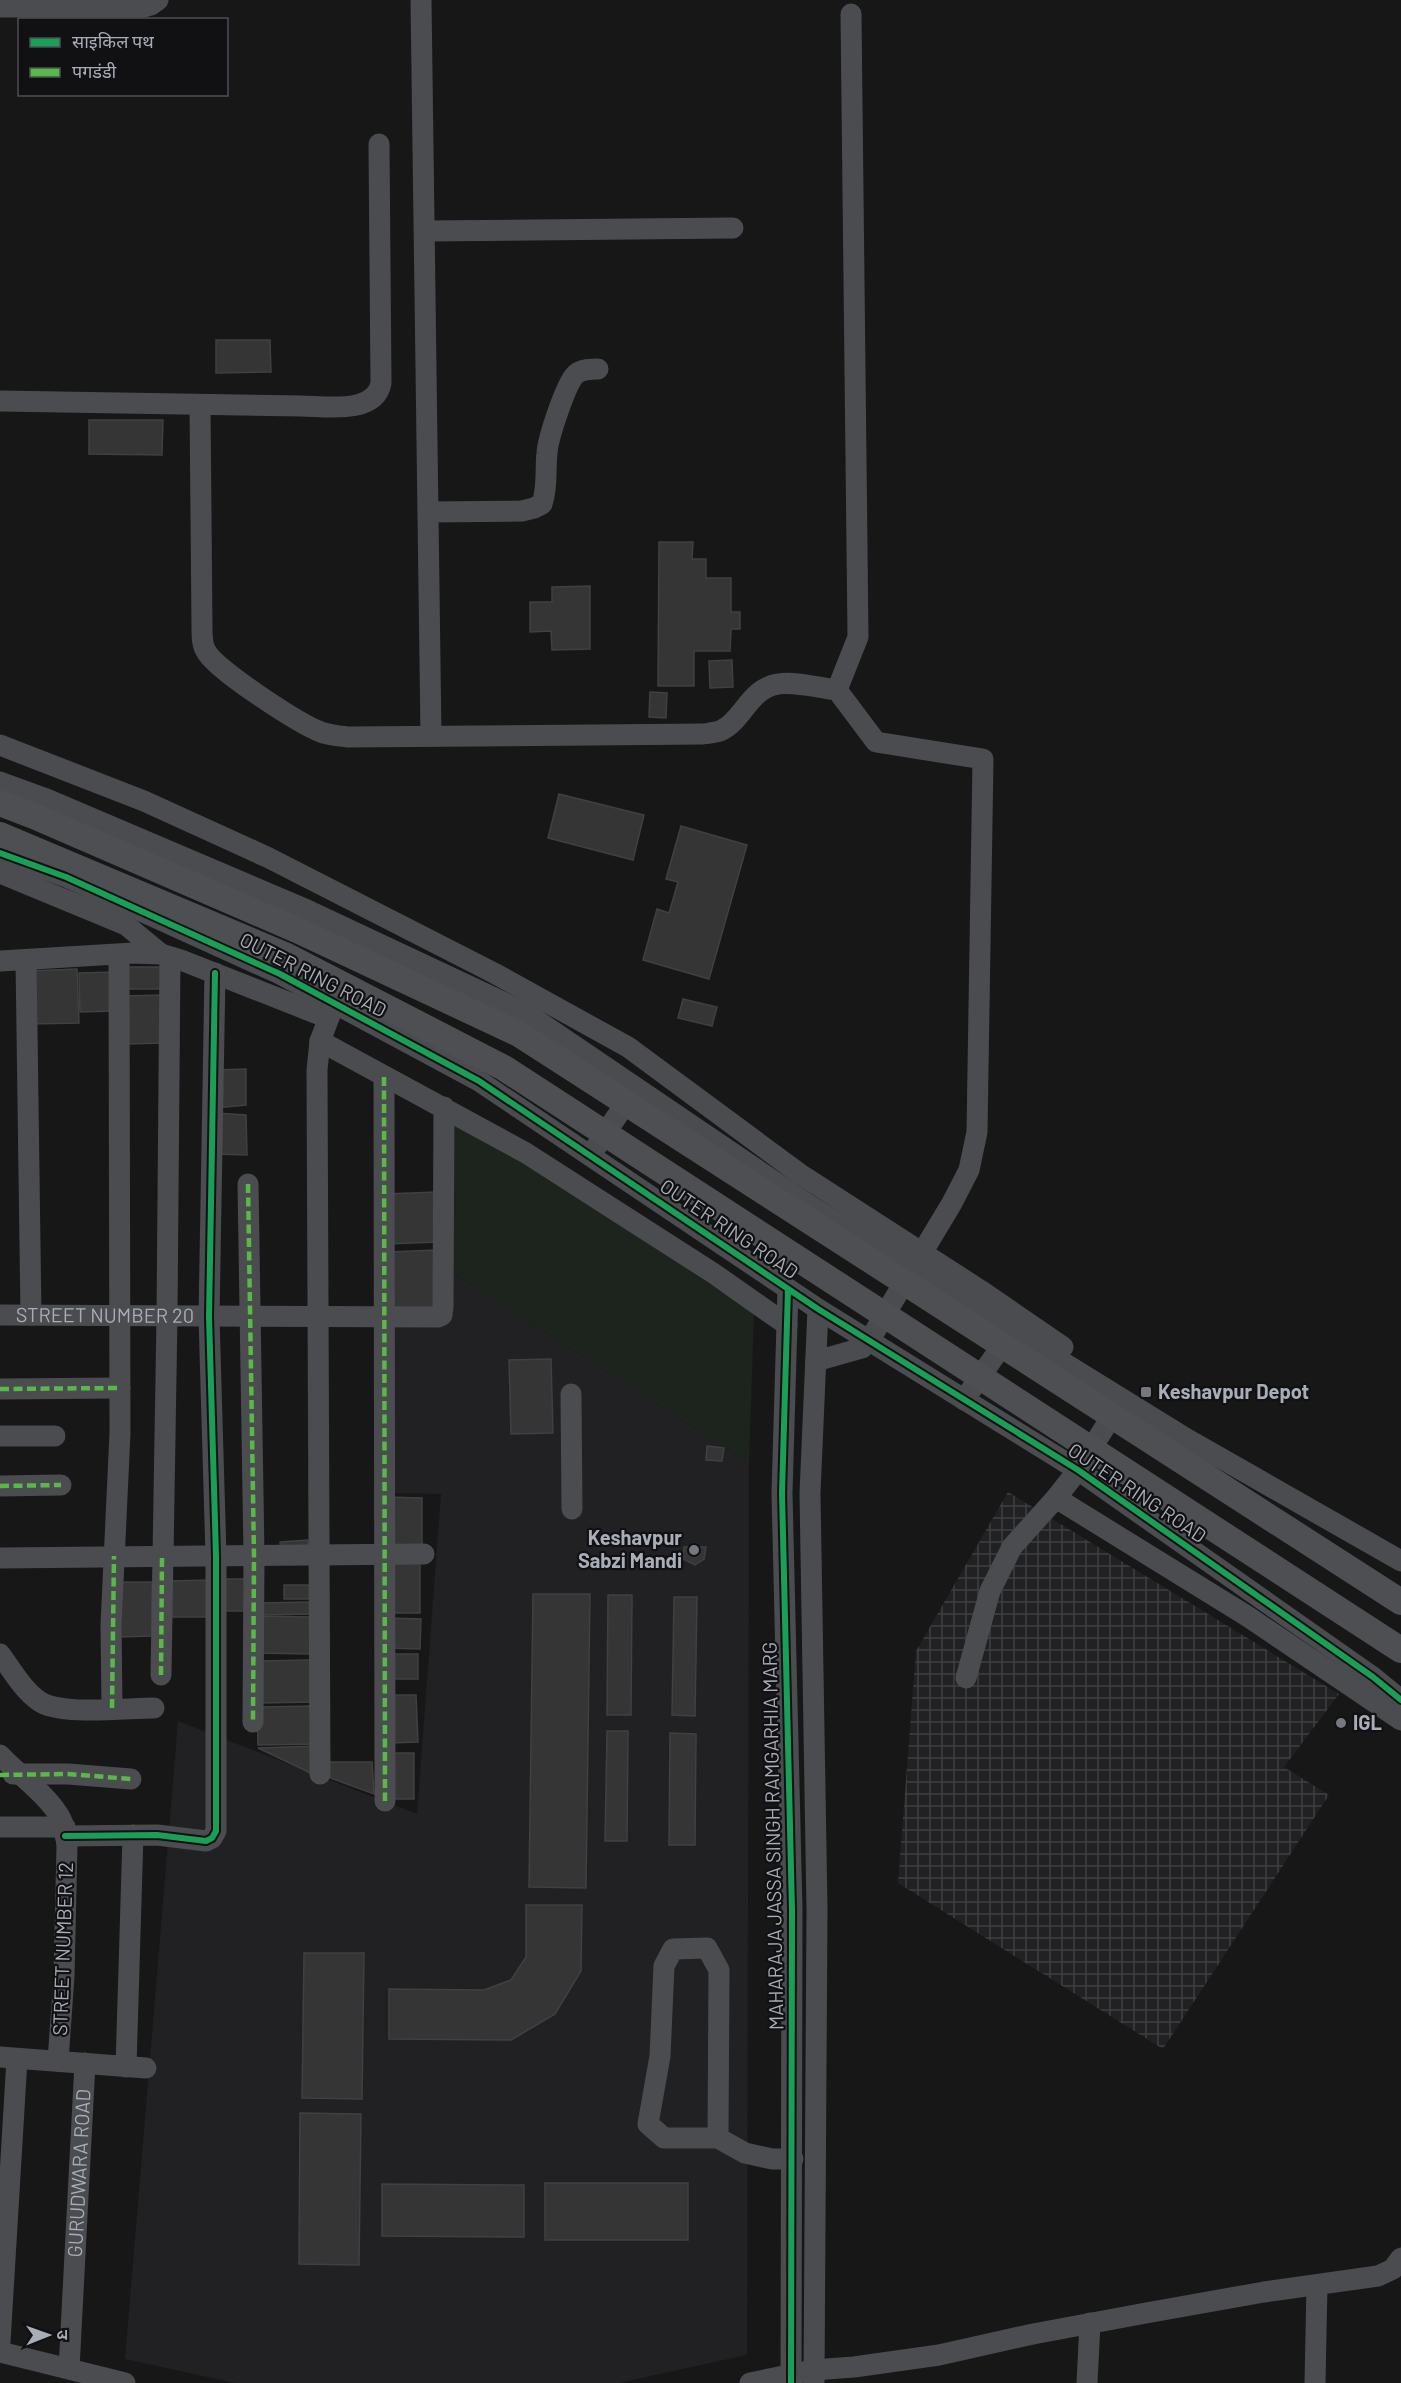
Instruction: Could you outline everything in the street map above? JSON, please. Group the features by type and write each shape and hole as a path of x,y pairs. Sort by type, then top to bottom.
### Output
{"main road":[{"name":"OUTER RING ROAD","path":"0,803 45,820 297,930 519,1034 1401,1602"},
{"name":"OUTER RING ROAD","path":"0,835 287,956 504,1068 1401,1650"}],"street":[{"path":"0,7 144,7 158,0"},
{"path":"421,0 430,736"},
{"path":"837,690 858,638 851,14"},
{"path":"0,401 348,406 373,400 380,393 381,383 379,144"},
{"path":"425,231 733,228"},
{"path":"429,512 522,511 542,504 551,432 570,382 576,374 583,370 598,369"},
{"path":"200,405 202,628 206,652 219,666 317,731 348,737 704,734 721,731 731,724 757,694 777,684 837,690 876,742 983,759 977,1132 969,1170 869,1341 862,1348 816,1360"},
{"path":"0,745 144,801 269,858 494,973 618,1041 1012,1331 1182,1436 1401,1561"},
{"path":"0,782 44,798 307,910 526,1013 809,1204 917,1260 1167,1418 1182,1436"},
{"name":"OUTER RING ROAD","path":"0,853 66,877 280,974 331,1010 479,1081 818,1310 1078,1470 1373,1677 1401,1700"},
{"path":"0,873 126,925 165,956"},
{"path":"112,1708 114,1556 120,1432 119,955"},
{"path":"0,961 119,955 165,956 331,1010 320,1041 317,1070 320,1773"},
{"path":"161,1674 167,1317 165,956"},
{"path":"26,960 31,1315"},
{"path":"0,1827 157,1835 206,1841 212,1838 216,1831 216,1556 209,1317 214,973"},
{"path":"320,1041 526,1154 626,1216 787,1325"},
{"path":"384,1077 385,1801"},
{"path":"590,1156 636,1088"},
{"name":"STREET NUMBER 20","path":"0,1315 438,1317 442,1315 443,1307 444,1107"},
{"path":"248,1184 254,1556 253,1722"},
{"name":"MAHARAJA JASSA SINGH RAMGARHIA MARG","path":"788,1289 782,1493 792,1910 791,2378"},
{"name":"MAHARAJA JASSA SINGH RAMGARHIA MARG","path":"813,2376 817,1909 810,1493 818,1310"},
{"path":"964,1400 1012,1331"},
{"path":"0,1389 120,1388"},
{"path":"571,1394 572,1509"},
{"path":"966,1678 990,1591 1012,1547 1078,1470 1122,1399"},
{"path":"0,1436 55,1436"},
{"path":"0,1486 61,1485"},
{"path":"782,1493 810,1493"},
{"path":"1056,1498 1247,1616 1401,1720"},
{"path":"0,1558 424,1554"},
{"path":"0,1654 25,1688 45,1705 59,1708 154,1708"},
{"path":"0,1755 8,1774 45,1798 58,1813 65,1832"},
{"path":"8,1774 68,1774 131,1779"},
{"name":"STREET NUMBER 12","path":"58,2061 64,1976 65,1832"},
{"path":"85,2063 136,2068 133,1835"},
{"path":"792,1910 817,1909"},
{"path":"718,2138 719,1970 706,1948 673,1949 664,1966 660,2056 648,2124 664,2138 718,2138 745,2153 771,2159 793,2159"},
{"path":"0,2342 8,2058"},
{"name":"GURUDWARA ROAD","path":"8,2058 85,2063 69,2369"},
{"path":"793,2184 816,2184"},
{"path":"750,2383 813,2376 854,2367 939,2355 1090,2323 1253,2294 1378,2276 1394,2269 1401,2258"},
{"path":"1315,2383 1317,2285"},
{"path":"792,2292 814,2292"},
{"path":"1087,2383 1090,2323"},
{"path":"0,2352 118,2382"}],"shaded area":[{"path":"455,1117 754,1313 749,1463 449,1270"},
{"name":"Keshavpur Sabzi Mandi","path":"449,1270 749,1463 747,2355 618,2383 235,2383 125,2359 178,1721 417,1814 441,1494 386,1493 386,1319"},
{"path":"1008,1492 1339,1694 1284,1767 1329,1795 1163,2049 898,1883 916,1651"}],"building":[{"path":"216,340 270,340 271,372 216,373"},
{"path":"89,420 163,420 162,455 89,454"},
{"path":"659,542 693,542 692,559 706,559 706,578 731,578 731,612 740,612 740,629 731,629 730,651 694,651 694,686 658,686"},
{"path":"590,586 590,649 552,650 551,631 530,632 530,602 552,602 552,587"},
{"path":"732,660 733,687 710,688 709,661"},
{"path":"650,692 667,693 666,718 649,717"},
{"path":"559,794 644,815 633,860 548,838"},
{"path":"681,826 747,845 709,979 643,960 657,909 669,913 678,882 666,879"},
{"path":"122,967 161,967 161,989 122,989"},
{"path":"77,969 79,1023 31,1024 29,971"},
{"path":"115,972 115,1011 80,1012 79,973"},
{"path":"163,995 164,1043 125,1044 124,996"},
{"path":"683,999 717,1007 712,1026 678,1018"},
{"path":"246,1069 246,1105 217,1108 216,1070"},
{"path":"215,1113 246,1115 247,1155 215,1154"},
{"path":"437,1192 438,1242 387,1244 385,1194"},
{"path":"436,1250 437,1310 388,1313 389,1252"},
{"path":"551,1359 553,1433 511,1434 509,1360"},
{"path":"707,1446 724,1448 722,1461 706,1460"},
{"path":"387,1497 422,1498 422,1548 387,1547"},
{"path":"308,1540 308,1552 281,1553 280,1542"},
{"path":"684,1547 706,1547 704,1559 695,1565 683,1559"},
{"path":"386,1560 420,1560 420,1613 386,1613"},
{"path":"216,1579 252,1579 253,1611 217,1611"},
{"path":"212,1580 213,1617 170,1617 169,1581"},
{"path":"118,1582 152,1582 152,1636 119,1637"},
{"path":"284,1585 314,1585 314,1599 284,1599"},
{"path":"533,1594 590,1594 586,1888 529,1887"},
{"path":"608,1595 632,1595 631,1715 607,1715"},
{"path":"674,1597 697,1597 695,1716 672,1715"},
{"path":"312,1602 313,1614 257,1615 257,1603"},
{"path":"257,1616 311,1617 311,1654 257,1653"},
{"path":"387,1618 421,1619 420,1649 386,1648"},
{"path":"388,1654 418,1654 418,1679 388,1679"},
{"path":"313,1660 314,1702 260,1703 258,1661"},
{"path":"388,1695 416,1695 418,1742 389,1743"},
{"path":"315,1706 316,1744 258,1745 257,1707"},
{"path":"607,1731 628,1731 627,1841 605,1841"},
{"path":"670,1733 696,1734 695,1845 669,1845"},
{"path":"316,1746 315,1775 258,1748"},
{"path":"386,1753 414,1753 414,1799 386,1799"},
{"path":"325,1762 372,1762 374,1794 325,1776"},
{"path":"526,1905 582,1905 581,1971 555,2014 511,2040 389,2039 389,1989 484,1990 511,1980 526,1957"},
{"path":"304,1953 364,1953 362,2099 302,2098"},
{"path":"300,2113 361,2114 359,2265 299,2264"},
{"path":"545,2183 688,2183 688,2240 545,2240"},
{"path":"382,2184 524,2185 524,2237 382,2236"}],"marked path":[{"path":"384,1077 385,1801"},
{"path":"248,1184 254,1556 253,1722"},
{"path":"0,1389 120,1388"},
{"path":"0,1486 61,1485"},
{"path":"112,1708 114,1556"},
{"path":"161,1675 162,1557"},
{"path":"0,1775 68,1774 131,1779"}],"cycle path":[{"path":"0,853 66,877 280,974 479,1081 818,1309 1078,1470 1373,1677 1401,1700"},
{"path":"65,1836 157,1835 206,1841 212,1838 216,1831 216,1556 209,1317 215,973"},
{"path":"788,1289 782,1493 792,1910 791,2383"}],"place":[{"name":"Keshavpur Depot","path":"1146,1392"},
{"name":"Keshavpur Sabzi Mandi","path":"694,1550"},
{"name":"IGL","path":"1341,1723"}]}
